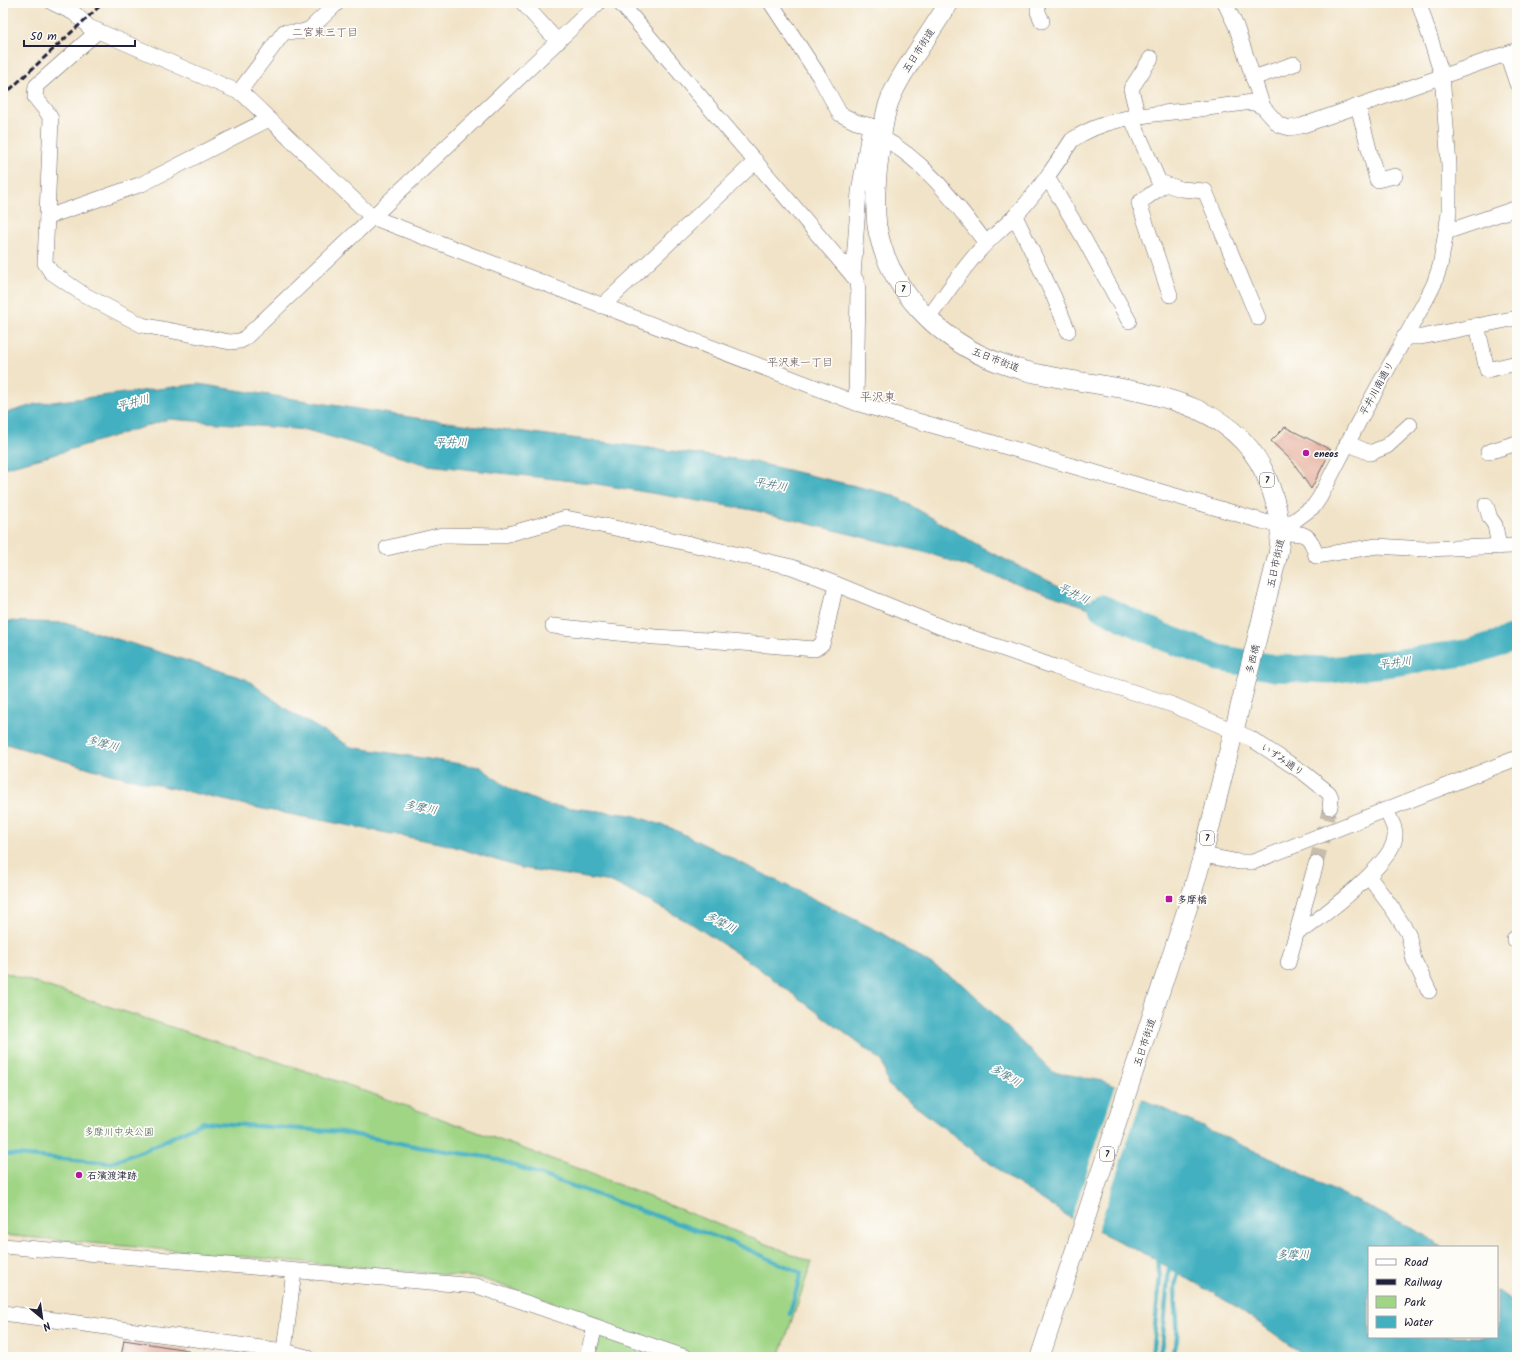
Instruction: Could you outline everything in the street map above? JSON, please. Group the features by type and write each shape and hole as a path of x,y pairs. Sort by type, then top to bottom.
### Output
{"main road":[{"name":"五日市街道","path":"949,3 898,82 878,131 875,196 876,214 879,236 888,263 902,288 928,318 948,335 969,349 1001,364 1036,373 1165,398 1196,409 1220,422 1237,436 1249,449 1268,481 1275,501 1281,528 1278,554 1268,594"},
{"name":"多西橋","path":"1235,727 1268,594"},
{"name":"五日市街道","path":"1040,1357 1174,951 1203,855 1235,727"}],"street":[{"path":"52,3 74,13 89,27 243,94 372,217 856,403 1301,533 1309,538 1316,556 1377,546 1424,549 1506,546 1496,525 1490,518 1486,505"},
{"path":"239,92 284,32 301,32 310,29 337,3"},
{"path":"524,3 558,42"},
{"path":"98,30 36,86 35,97 47,112 50,119 45,263 51,272 84,294 142,325 230,342 240,341 598,3"},
{"path":"619,3 756,161 857,282 856,403"},
{"path":"771,3 819,76 840,114 878,131 898,146 935,179 986,243"},
{"path":"1038,3 1038,12 1042,21"},
{"path":"1225,3 1236,26 1262,106 1279,125 1290,128 1301,126 1512,52 1517,84"},
{"name":"平井川南通り","path":"1281,528 1294,521 1314,506 1320,497 1347,443 1434,284 1440,266 1448,213 1449,165 1442,76 1419,3"},
{"path":"1151,58 1131,89 1136,109 1134,124 1161,186 1139,204 1170,295"},
{"path":"1254,78 1294,64"},
{"path":"928,318 948,293 968,263 1030,199 1072,140 1095,127 1135,116 1252,102 1262,106"},
{"path":"1358,106 1378,180 1395,176"},
{"path":"47,218 142,184 269,119"},
{"path":"853,276 859,192 878,131"},
{"path":"602,306 756,161"},
{"path":"1047,177 1083,237 1129,321"},
{"path":"1159,182 1181,188 1205,191 1258,318"},
{"path":"1446,232 1517,208"},
{"path":"1015,216 1054,297 1068,331"},
{"path":"1404,337 1421,337 1517,318"},
{"path":"1478,325 1487,370 1517,363"},
{"path":"1347,443 1370,453 1387,446 1410,425"},
{"path":"1488,452 1517,443"},
{"name":"いずみ通り","path":"387,548 442,535 501,536 566,518 792,567 941,627 1235,727 1304,772 1329,800"},
{"path":"553,626 655,637 815,648 822,644 825,635 836,584"},
{"path":"1203,855 1239,862 1253,862 1517,758"},
{"path":"1298,931 1309,926 1369,877 1394,842 1396,834 1386,810"},
{"path":"1288,963 1316,864"},
{"path":"1369,877 1408,933 1414,960 1429,991"},
{"path":"3,1246 477,1286 685,1357"},
{"path":"284,1351 294,1271"},
{"path":"3,1313 284,1351 307,1357"},
{"path":"587,1357 595,1327"}],"green space":[{"name":"多摩川中央公園","path":"3,972 340,1082 579,1169 812,1262 779,1357 594,1357 604,1320 480,1278 3,1235"}],"water":[{"path":"198,384 416,418 750,461 893,495 990,552 1136,624 931,554 753,510 591,483 428,465 307,430 169,419 46,457 3,468 3,414 36,404"},
{"name":"多摩川","path":"3,621 65,623 246,679 292,713 351,747 480,767 511,790 547,805 632,815 671,828 880,932 965,986 1053,1072 1103,1081 1272,1159 1427,1236 1440,1246 1368,1246 1368,1338 1498,1338 1498,1291 1517,1305 1517,1357 1307,1357 1235,1306 1149,1256 1071,1218 1013,1181 888,1085 882,1061 753,964 692,924 612,882 521,868 449,845 263,809 110,774 3,743"}],"pier":[{"path":"1116,1084 1142,1097 1097,1233 1071,1220"}],"building":[{"path":"1285,427 1331,450 1311,489 1293,462 1271,441"},
{"path":"124,1340 188,1350 188,1357 121,1357"}],"waterway":[{"name":"平井川","path":"1102,608 1166,638 1219,658 1275,668 1329,670 1393,663 1471,652 1517,637"},
{"path":"3,1154 111,1163 152,1147 203,1122 341,1132 425,1148 493,1158 736,1244 801,1273 790,1314"},
{"path":"1152,1357 1160,1277 1157,1259 1160,1261"},
{"path":"1159,1357 1162,1344 1169,1268"},
{"path":"1172,1357 1177,1340 1175,1289 1178,1273 1173,1270"}],"tunnel":[{"path":"1316,864 1330,807"}],"railway":[{"path":"3,96 103,3"}],"place":[{"name":"eneos","path":"1306,453"},
{"name":"多摩橋","path":"1169,899"},
{"name":"石濱渡津跡","path":"79,1175"}],"district":[{"name":"二宮東三丁目","path":"325,32"},
{"name":"平沢東一丁目","path":"800,362"},
{"name":"平沢東","path":"878,397"}]}
